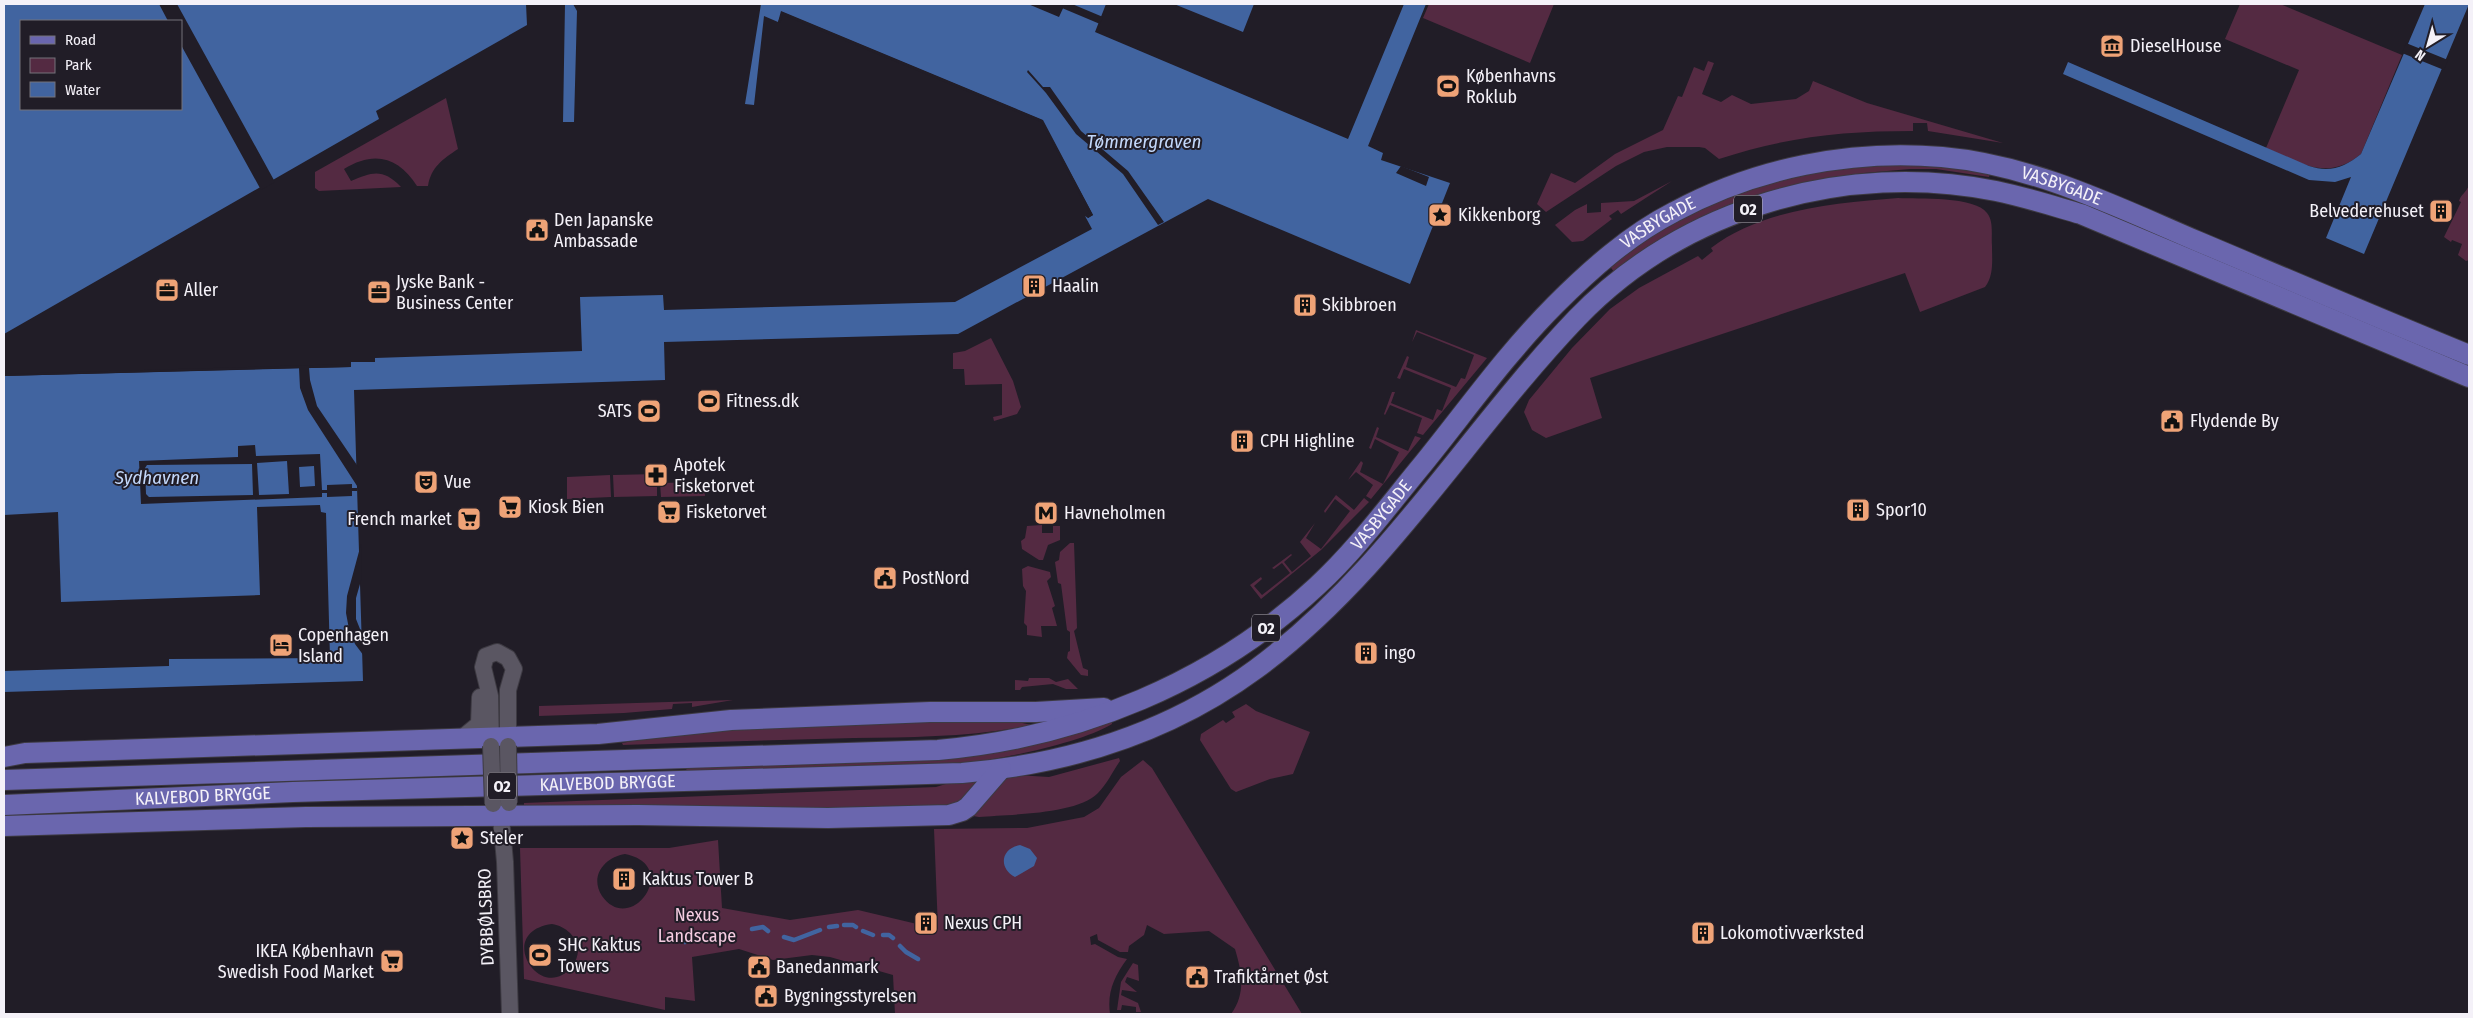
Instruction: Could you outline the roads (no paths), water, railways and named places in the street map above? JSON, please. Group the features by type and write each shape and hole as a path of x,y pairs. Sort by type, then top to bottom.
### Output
{"main road":[{"name":"VASBYGADE","path":"998,744 1074,725 1123,706 1185,679 1233,651 1267,627 1316,588 1359,542 1516,349 1552,308 1619,247 1673,212 1732,185 1783,169 1835,160 1888,155 1944,157 2027,173 2092,196 2469,355"},
{"name":"VASBYGADE","path":"1001,769 1052,761 1125,740 1188,712 1256,668 1328,606 1375,559 1415,514 1536,364 1578,318 1608,289 1640,264 1684,238 1723,218 1766,201 1850,185 1901,181 1950,184 1996,191 2081,214 2469,377"},
{"path":"4,757 25,753 462,738 500,741 598,734 731,720 930,712 1036,712 1123,706"},
{"name":"KALVEBOD BRYGGE","path":"4,780 904,752 998,744"},
{"path":"4,826 306,817 501,808 638,815 828,818 949,815 968,807 1001,769"},
{"name":"KALVEBOD BRYGGE","path":"4,805 293,792 962,773 1001,769"}],"street":[{"name":"DYBBØLSBRO","path":"500,741 483,664 486,656 497,652 508,658 513,665 500,741 510,1014"},
{"path":"462,738 477,727 480,718 479,677 483,664"}],"water":[{"path":"4,4 526,4 527,25 376,111 379,119 4,334"},
{"path":"565,4 573,4 577,11 574,122 563,122"},
{"name":"Sydhavnen","path":"761,4 1028,4 1059,17 1065,4 1106,4 1095,32 1348,139 1404,4 1426,4 1368,146 1383,153 1381,160 1450,183 1410,284 1208,199 958,334 664,342 665,380 354,390 363,681 4,692 4,671 169,666 169,659 330,658 326,513 321,512 320,505 257,507 260,595 61,602 58,512 4,515 4,376 351,367 351,362 375,362 375,358 582,351 580,297 663,295 664,310 955,302 1092,229 1085,216 1088,218 1093,215 1042,120 782,12 778,22 764,16 754,105 745,104"},
{"path":"1174,4 1254,4 1243,32"},
{"path":"2425,4 2469,4 2364,254 2326,238 2351,177 2335,182 2309,180 2063,74 2068,62 2309,166 2324,169 2337,168 2361,154"},
{"path":"1020,845 1030,849 1037,858 1034,866 1015,877 1006,869 1004,859 1009,850"}],"waterway":[{"path":"844,925 856,927"},
{"path":"829,927 837,926"},
{"path":"752,929 763,927 768,931"},
{"path":"784,937 794,940 820,930"},
{"path":"863,931 873,935"},
{"path":"716,935 725,938 733,936"},
{"path":"883,935 889,935 893,938"},
{"path":"685,942 692,937 700,937"},
{"path":"900,946 918,959"}],"place":[{"name":"DieselHouse","path":"2112,46"},
{"name":"Københavns Roklub","path":"1448,86"},
{"name":"Belvederehuset","path":"2441,211"},
{"name":"Kikkenborg","path":"1440,215"},
{"name":"Den Japanske Ambassade","path":"537,230"},
{"name":"Haalin","path":"1034,286"},
{"name":"Aller","path":"167,290"},
{"name":"Jyske Bank - Business Center","path":"379,292"},
{"name":"Skibbroen","path":"1305,305"},
{"name":"Fitness.dk","path":"709,401"},
{"name":"SATS","path":"649,411"},
{"name":"Flydende By","path":"2172,421"},
{"name":"CPH Highline","path":"1242,441"},
{"name":"Apotek Fisketorvet","path":"656,475"},
{"name":"Vue","path":"426,482"},
{"name":"Kiosk Bien","path":"510,507"},
{"name":"Spor10","path":"1858,510"},
{"name":"Fisketorvet","path":"669,512"},
{"name":"Havneholmen","path":"1046,513"},
{"name":"French market","path":"469,519"},
{"name":"PostNord","path":"885,578"},
{"name":"Copenhagen Island","path":"281,645"},
{"name":"ingo","path":"1366,653"},
{"name":"Steler","path":"462,838"},
{"name":"Kaktus Tower B","path":"624,879"},
{"name":"Nexus CPH","path":"926,923"},
{"name":"Lokomotivværksted","path":"1703,933"},
{"name":"SHC Kaktus Towers","path":"540,955"},
{"name":"IKEA København Swedish Food Market","path":"392,961"},
{"name":"Banedanmark","path":"759,967"},
{"name":"Trafiktårnet Øst","path":"1197,977"},
{"name":"Bygningsstyrelsen","path":"766,996"}],"water label":[{"name":"Tømmergraven","path":"1144,141"}],"park label":[{"name":"Nexus Landscape","path":"697,925"}]}
